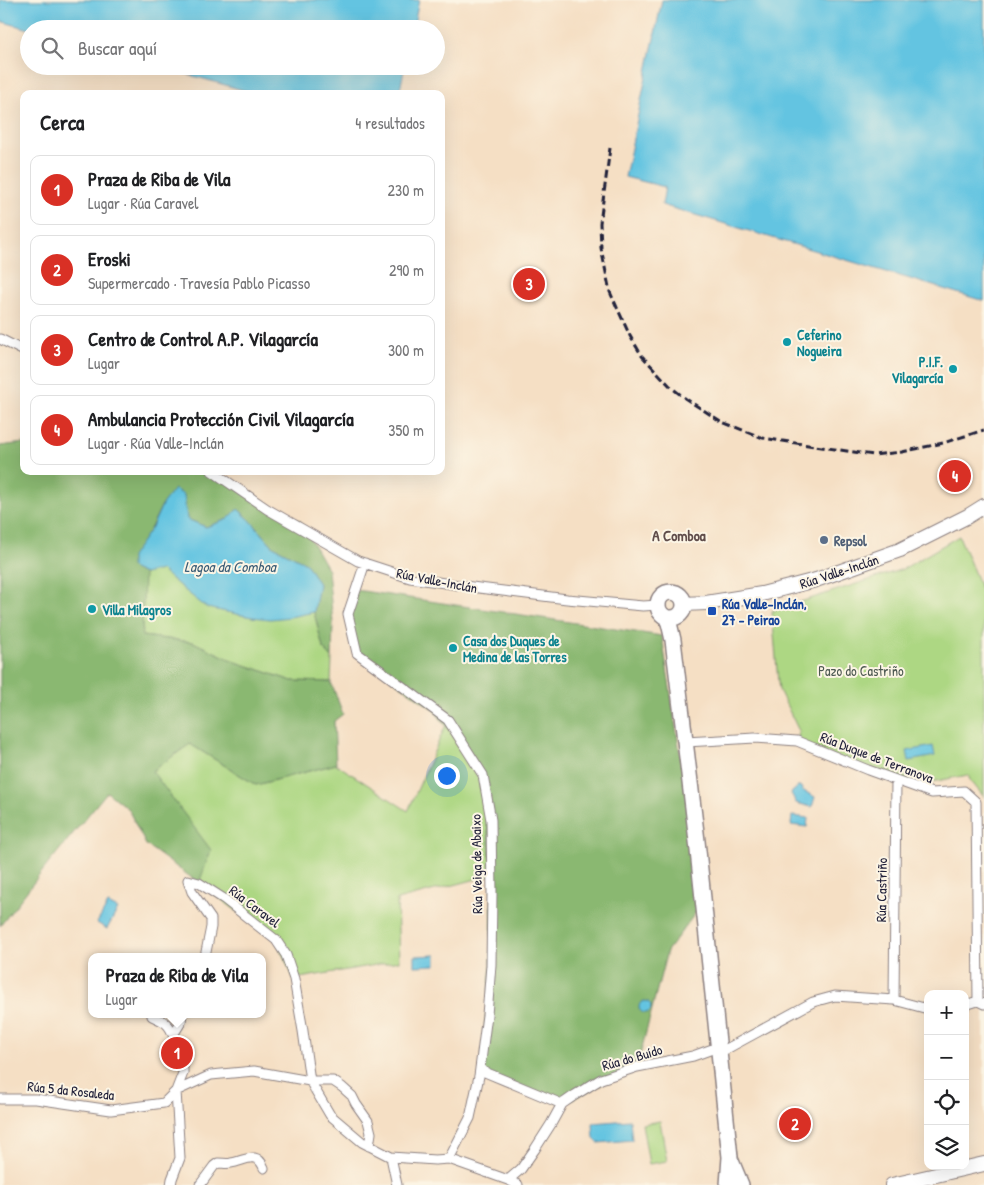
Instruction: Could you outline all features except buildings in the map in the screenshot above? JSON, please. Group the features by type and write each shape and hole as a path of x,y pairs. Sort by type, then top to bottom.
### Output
{"highway":[{"path":"672,610 671,628 686,742 730,1157 728,1185"},
{"path":"730,1157 741,1185"}],"main road":[{"name":"Rúa Valle-Inclán","path":"672,610 762,594 816,580 900,550 984,506"},
{"path":"892,1185 984,1164"}],"street":[{"path":"0,339 20,349"},
{"name":"Rúa Valle-Inclán","path":"218,475 267,509 358,560 410,578 479,588 672,610"},
{"name":"Rúa Veiga de Abaixo","path":"365,563 348,614 357,653 448,720 483,774 491,820 492,894 487,1015 480,1070 470,1118 449,1159"},
{"name":"Rúa Duque de Terranova","path":"686,742 755,738 797,741 932,793 964,791 976,802 981,1003"},
{"name":"Rúa Castriño","path":"894,1000 896,780"},
{"name":"Rúa Caravel","path":"205,953 211,919 192,892 188,880 199,883 224,899 276,940 286,955 294,979 304,1031 310,1082"},
{"name":"Rúa do Buído","path":"508,1180 521,1169 535,1150 562,1104 601,1079 637,1067 718,1050 814,1002 835,996 894,1000 924,1008"},
{"path":"157,1018 164,1021 171,1028 183,1057 183,1072 176,1091 180,1158 171,1185"},
{"path":"173,1035 182,1018"},
{"path":"480,1070 562,1104"},
{"name":"Rúa 5 da Rosaleda","path":"0,1099 36,1099 111,1110 164,1103 176,1091 211,1075 254,1071 310,1082 332,1082 342,1087 352,1096 368,1121 371,1133 369,1146"},
{"path":"310,1082 330,1115 362,1142 391,1157 449,1159 518,1185"},
{"path":"391,1157 397,1185"},
{"path":"200,1185 218,1163 230,1164 253,1158 262,1162 264,1168"}],"green space":[{"path":"20,444 20,475 217,475 250,498 300,521 328,570 333,623 332,658 323,648 314,612 319,584 306,563 273,546 238,509 228,519 206,527 187,519 163,503 131,568 144,574 142,636 193,642 236,662 292,681 331,682 343,714 334,721 336,764 256,785 190,744 152,771 211,850 199,883 146,845 128,809 107,792 0,926 0,446"},
{"name":"Pazo do Castriño","path":"959,536 984,596 984,797 968,775 926,783 896,780 797,741 799,731 779,690 778,682 772,611 903,569"},
{"path":"161,570 208,608 252,617 277,618 314,612 323,648 332,658 331,682 292,681 236,662 193,642 141,636 138,571"},
{"path":"356,590 662,636 703,903 667,951 637,1067 562,1104 480,1070 491,965 492,875 483,775 434,710 357,653 348,614"},
{"path":"448,720 483,775 492,875 397,900 399,961 294,979 276,940 199,883 152,770 190,744 256,785 336,764 408,811"},
{"path":"660,1121 667,1161 649,1164 642,1124"}],"water":[{"path":"0,0 419,0 415,20 20,20 20,27 0,21"},
{"path":"662,0 984,0 984,301 662,205 665,187 625,177"},
{"path":"190,75 403,75 400,90 243,90"},
{"name":"Lagoa da Comboa","path":"174,489 184,495 187,519 206,527 228,519 238,509 273,546 306,563 319,584 314,612 270,619 207,608 161,570 144,574 131,568 131,557 152,527 163,503"},
{"path":"933,746 935,756 909,761 907,751"},
{"path":"799,786 802,790 815,797 812,807 796,803 791,793"},
{"path":"792,816 808,818 807,827 791,825"},
{"path":"108,904 118,909 107,929 97,923"},
{"path":"436,955 436,965 415,966 415,956"},
{"path":"643,1001 647,1001 651,1007 647,1013 643,1013 639,1009 639,1005"},
{"path":"630,1120 632,1140 598,1143 594,1139 593,1123"}],"railway":[{"path":"610,148 600,223 601,248 610,292 630,336 642,356 672,388 686,399 722,422 763,438 873,455 902,452 943,443 984,430"}],"place":[{"name":"Centro de Control A.P. Vilagarcía","path":"529,284"},
{"name":"Ceferino Nogueira","path":"787,342"},
{"name":"P.I.F. Vilagarcía","path":"953,369"},
{"name":"Ambulancia Protección Civil Vilagarcía","path":"955,476"},
{"name":"Repsol","path":"824,540"},
{"name":"Villa Milagros","path":"92,609"},
{"name":"Rúa Valle-Inclán, 27 - Peirao","path":"712,611"},
{"name":"Casa dos Duques de Medina de las Torres","path":"453,648"},
{"name":"Praza de Riba de Vila","path":"177,1053"},
{"name":"Eroski","path":"795,1124"}],"district":[{"name":"A Comboa","path":"679,535"}]}
